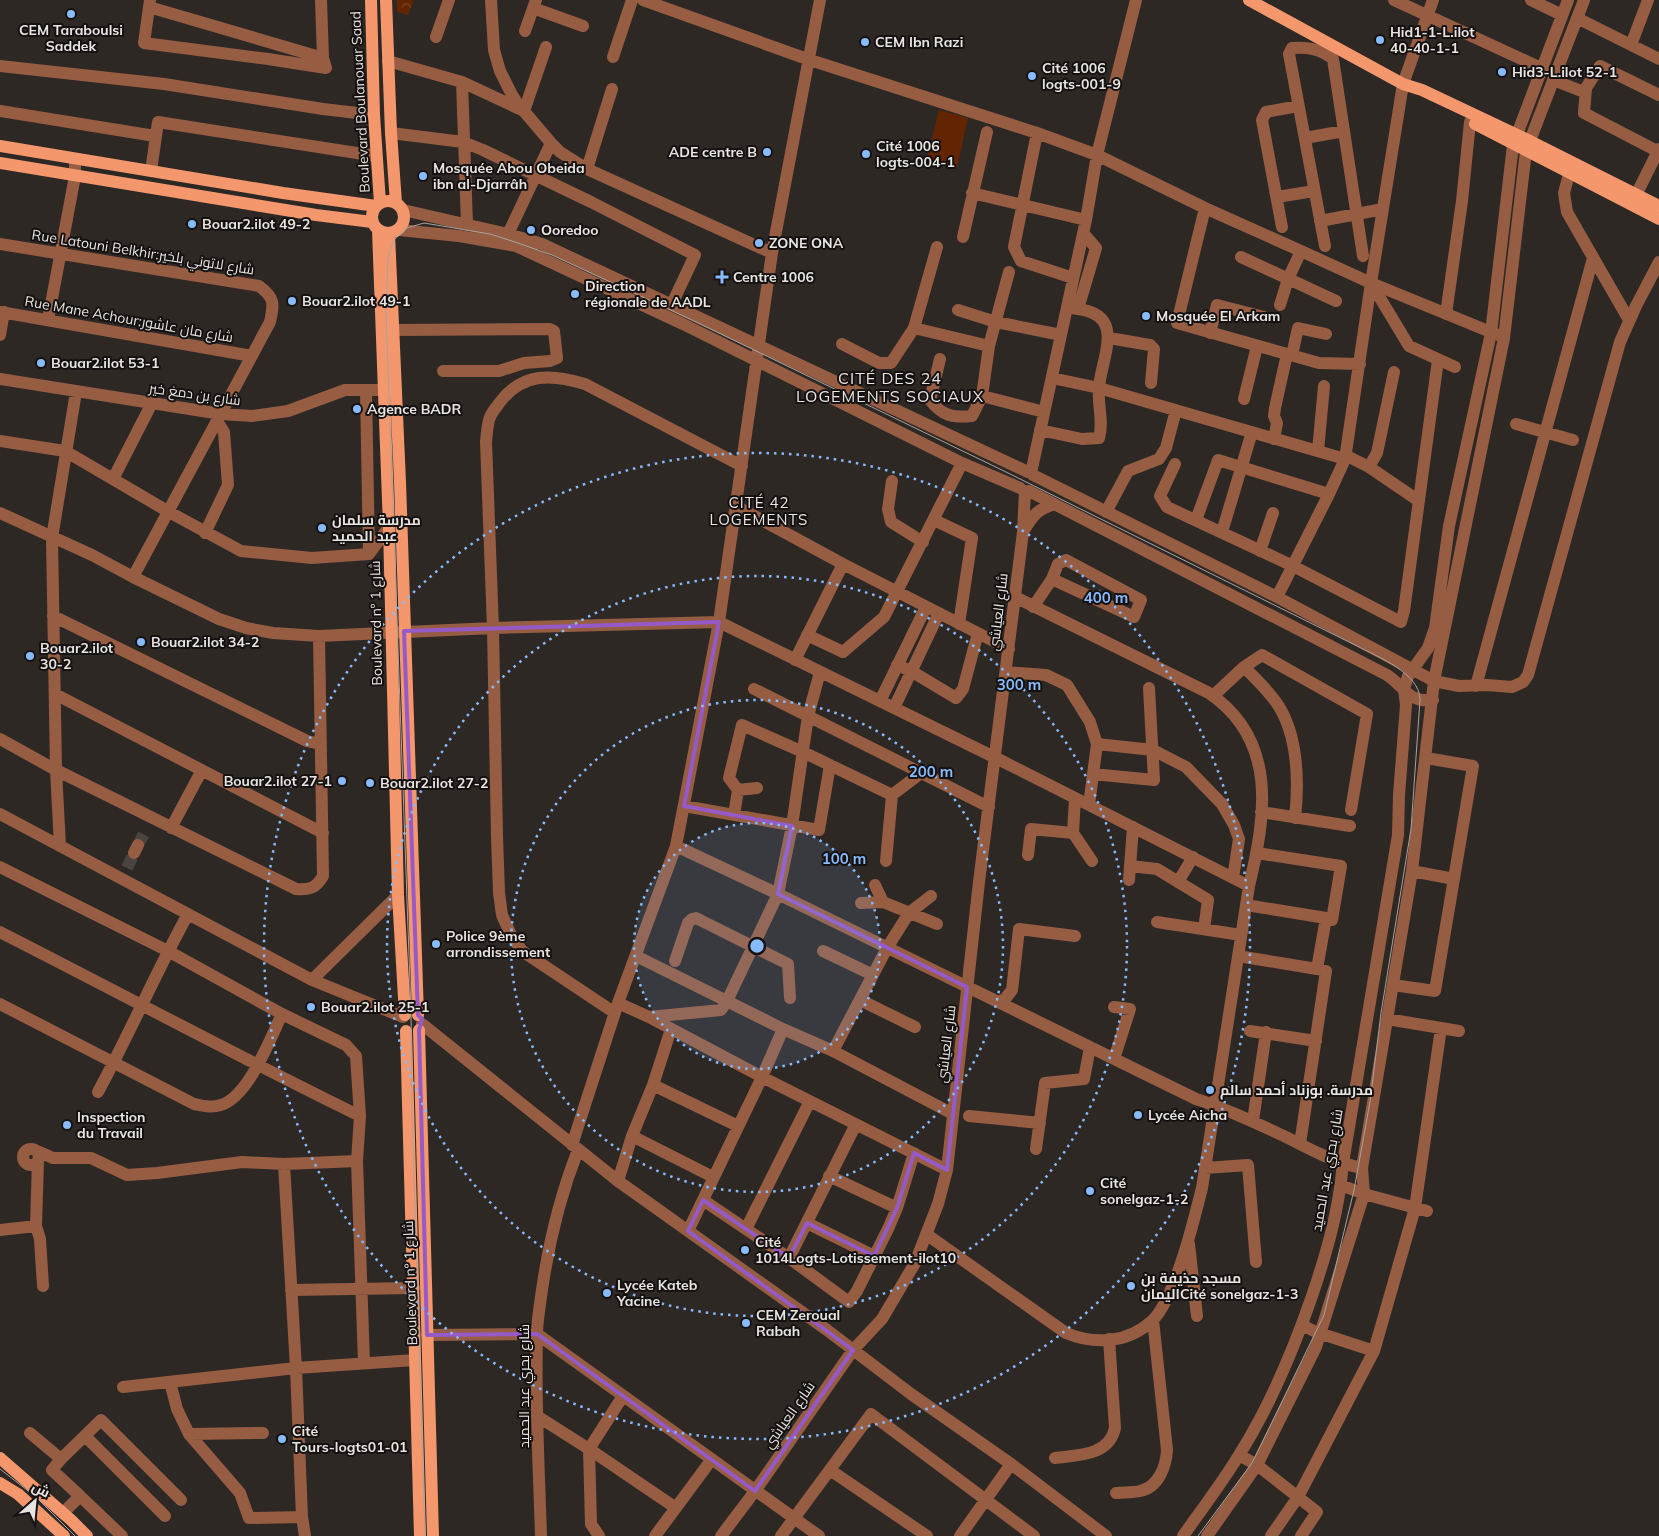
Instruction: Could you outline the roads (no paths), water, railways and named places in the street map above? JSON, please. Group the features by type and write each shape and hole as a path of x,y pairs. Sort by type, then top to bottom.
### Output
{"main road":[{"name":"Boulevard Boulanouar Saad","path":"371,0 378,205 373,211 385,229"},
{"path":"0,163 316,215 385,229 404,221 399,207 391,134 386,0"},
{"path":"1249,0 1470,122 1515,140 1659,206"},
{"path":"1404,84 1422,90 1515,140"},
{"path":"0,146 283,193 378,205 391,201 399,207"},
{"path":"1528,146 1570,174 1659,220"},
{"name":"Boulevard n° شارع 1","path":"385,229 393,330 400,482 412,1022 415,1360 420,1536"},
{"name":"Boulevard n° شارع 1","path":"385,229 385,390 398,895 412,1022 427,1335 433,1536"},
{"path":"0,1458 87,1536"},
{"path":"0,1483 18,1494 64,1536"}],"street":[{"path":"321,0 323,58 326,68 144,43 150,3 323,58"},
{"path":"436,37 449,0"},
{"path":"491,0 494,50 500,71 511,93 551,144 587,169 772,253"},
{"path":"613,57 632,0"},
{"path":"643,0 810,60 1037,133 1098,155 1205,208 1371,282 1504,338"},
{"name":"شارع بحري عبد الحميد","path":"541,1536 537,1416 537,1334 545,1268 555,1218 616,1008 676,846 719,622 760,345 765,294 820,0"},
{"path":"1072,308 1073,278 1098,155 1136,0"},
{"path":"1394,0 1542,69"},
{"path":"1277,597 1329,494 1345,457 1371,282 1404,84 1433,0"},
{"path":"1531,0 1562,15"},
{"path":"1404,690 1406,678 1428,648 1435,628 1449,526 1491,333 1515,140 1568,0"},
{"path":"1207,1536 1257,1465 1316,1347 1364,1194 1362,1168 1412,870 1434,680 1504,338 1528,146 1584,0"},
{"path":"1631,45 1648,0"},
{"path":"525,31 535,4 583,26"},
{"path":"1577,18 1659,59"},
{"path":"524,111 546,47"},
{"path":"1325,246 1289,54 1292,48 1307,47 1326,53 1333,59 1363,256"},
{"path":"388,61 462,82 524,111"},
{"path":"0,66 164,84 374,115"},
{"path":"1636,195 1659,151 1584,112 1584,92 1600,66 1659,95"},
{"path":"1553,80 1584,92"},
{"path":"462,82 467,224"},
{"path":"587,169 612,89"},
{"path":"1282,227 1262,120 1266,112 1298,106"},
{"path":"0,111 155,136"},
{"path":"151,171 158,122 376,156"},
{"path":"1446,314 1462,201 1470,122"},
{"path":"963,237 987,132"},
{"path":"1304,138 1344,132"},
{"path":"1037,133 1014,247 1021,261 1073,278"},
{"path":"391,134 463,142 536,175 695,255 672,304"},
{"path":"508,234 551,144"},
{"path":"48,320 75,176 74,159"},
{"path":"1570,174 1564,193 1565,206 1629,320"},
{"path":"1277,197 1314,191"},
{"path":"972,193 1086,220"},
{"path":"399,207 436,219 467,224 542,244 1031,474 1277,597 1434,680 1459,686 1516,686 1523,682 1528,675 1617,352 1629,320 1659,262"},
{"path":"1205,208 1177,323 1320,363 1360,364"},
{"path":"1320,221 1383,210"},
{"path":"385,229 459,236 516,246 683,324 962,463 1054,504 1387,675 1413,698 1433,700"},
{"path":"1031,474 1061,335 1096,248 1083,233"},
{"name":"Rue Latouni Belkhir;شارع لاتوني بلخير","path":"0,244 260,286 270,294 274,306 270,322 252,356"},
{"path":"842,344 880,363 891,363 914,328 937,247"},
{"path":"1280,305 1288,279 1301,251"},
{"path":"1241,257 1336,300"},
{"path":"1476,686 1593,258"},
{"path":"940,359 930,400 937,409 955,418 972,416 982,396 989,346 1009,272"},
{"path":"1371,282 1409,346 1455,367"},
{"path":"1210,332 1217,305 1264,317"},
{"path":"1040,430 1082,439 1099,438 1102,430 1099,388 1109,338 1102,319 1091,310 1072,308"},
{"path":"958,310 996,322 1061,335"},
{"path":"0,335 2,312"},
{"name":"Rue Mane Achour;شارع مان عاشور","path":"2,312 252,356"},
{"path":"914,328 989,346"},
{"path":"1274,439 1277,423 1274,416 1274,408 1298,328 1326,334"},
{"path":"393,330 550,329 554,331 557,358 550,361 524,363 499,371 443,372"},
{"path":"1109,338 1150,345 1154,349 1151,383"},
{"path":"1244,399 1258,346"},
{"path":"133,577 252,356"},
{"path":"1174,464 1160,496 1167,507 1293,566 1401,622 1438,360"},
{"path":"499,371 508,391"},
{"path":"1369,467 1377,453 1394,372"},
{"path":"742,466 585,384 563,378 539,378 520,384 508,391 490,415 486,442 493,628 496,836 502,916 510,935 522,951 616,1008 649,1017 762,1077 947,1170"},
{"path":"1052,378 1099,388 1318,452 1345,457 1369,467 1419,501"},
{"name":"شارع بن دمغ خير","path":"0,380 152,403 219,417 252,416 288,411 345,390 385,390"},
{"path":"1318,452 1324,386"},
{"path":"366,390 368,554"},
{"path":"60,846 56,770 52,538 76,392"},
{"path":"982,396 1044,412"},
{"path":"113,479 152,403"},
{"path":"1106,512 1128,471 1159,459 1166,448 1176,410"},
{"path":"206,533 228,485 224,432 219,417"},
{"path":"1516,424 1573,440"},
{"path":"1222,532 1252,432"},
{"path":"0,441 65,451 168,512 241,551 312,558 368,554 389,527"},
{"path":"1196,520 1218,460 1329,494"},
{"path":"807,635 843,652 884,617 962,463"},
{"name":"شارع العياشي","path":"721,1536 853,1350 882,1319 915,1262 938,1204 947,1170 1023,532 1024,490 1036,486 1036,480 1031,474"},
{"path":"892,481 888,509 891,522 923,542"},
{"path":"1023,532 1034,514 1040,509 1054,504"},
{"path":"736,506 843,564 1009,649"},
{"path":"0,513 92,555 219,619 246,628 273,633 319,636 493,628 719,622 996,758 1249,886"},
{"path":"1260,551 1273,513"},
{"path":"934,520 972,538 959,624"},
{"path":"1033,607 1052,580 1058,564 1066,560 1140,600 1134,617 1052,580"},
{"path":"795,660 843,564"},
{"path":"926,1234 1066,1333 1081,1339 1097,1341 1120,1338 1136,1333 1153,1320 1175,1280 1202,1188 1249,886 1257,853 1263,793 1262,782 1256,755 1250,740 1244,727 1234,714 1213,696 1015,598"},
{"path":"880,701 926,607"},
{"path":"894,708 939,613"},
{"path":"53,616 307,741 320,744"},
{"path":"897,665 912,671 956,698 963,690 978,633"},
{"path":"0,739 56,770 171,828 296,889 307,890 318,884 323,876 319,636"},
{"path":"1213,696 1244,667 1262,655 1367,714 1351,810"},
{"path":"1244,667 1278,705 1288,726 1297,768 1296,818"},
{"path":"649,1017 722,1010 727,1001 778,894 792,826 808,716 820,672"},
{"path":"1006,672 1046,675 1066,685 1090,722 1097,744 1088,804"},
{"path":"1093,774 1154,780 1149,688"},
{"path":"754,689 989,807"},
{"name":"شارع بحري عبد الحميد","path":"1182,1536 1239,1456 1282,1376 1302,1325 1329,1241 1341,1185 1343,1163 1398,835 1399,794 1406,705 1404,690"},
{"path":"55,694 323,834"},
{"path":"734,815 738,790 729,778 742,725 892,795"},
{"path":"1097,744 1153,750 1186,767 1222,804 1234,825 1239,839 1233,878"},
{"path":"1393,985 1435,991 1473,766 1426,758"},
{"path":"684,806 819,830 830,765"},
{"path":"171,828 202,770"},
{"path":"886,861 892,795 920,773"},
{"path":"738,790 757,788"},
{"path":"1075,798 1073,833 1092,861"},
{"path":"1261,812 1350,826"},
{"path":"0,814 60,846 124,873 188,914 312,980 412,1022 618,1181 911,1394 1011,1464 1106,1536"},
{"path":"146,830 153,818"},
{"path":"1129,880 1133,827"},
{"path":"1028,855 1031,829 1073,833"},
{"path":"676,846 1196,1099 1216,1105 1343,1163 1362,1168"},
{"path":"1246,906 1332,920 1341,866 1257,853"},
{"path":"1178,882 1193,857"},
{"path":"1130,866 1157,868 1208,900 1204,929"},
{"path":"0,867 168,951 282,1014 346,1045 356,1056 360,1116 358,1162 364,1363"},
{"path":"1412,870 1454,879"},
{"path":"875,885 883,902"},
{"path":"312,980 398,895"},
{"path":"833,1051 887,948 908,913 931,896"},
{"path":"861,903 883,902 937,924"},
{"path":"98,1092 188,914"},
{"path":"675,961 688,923 696,918 788,964 790,998"},
{"path":"1317,969 1326,918"},
{"path":"1157,922 1241,935"},
{"path":"998,1002 1008,996 1012,990 1019,929 1075,936"},
{"path":"0,932 143,1004 256,1066 360,1116"},
{"path":"823,951 873,975"},
{"path":"636,956 783,1029 833,1051 953,1114"},
{"path":"1238,956 1326,972 1300,1144"},
{"path":"860,1000 915,1028"},
{"path":"0,1004 194,1104 208,1108 222,1105 236,1096 256,1066 282,1014"},
{"path":"1114,1007 1130,1009 1114,1059"},
{"path":"1387,1019 1459,1031"},
{"path":"1271,1536 1298,1497 1374,1351 1421,1210 1441,1028"},
{"path":"618,1181 632,1136 653,1085 671,1029"},
{"path":"688,1231 783,1029"},
{"path":"1250,1031 1316,1041"},
{"path":"1252,1121 1266,1032"},
{"path":"1036,1149 1045,1083 1084,1079 1090,1047"},
{"path":"653,1085 738,1126"},
{"path":"746,1229 810,1101"},
{"path":"968,1116 1040,1123"},
{"path":"789,1258 856,1124"},
{"path":"632,1136 713,1177"},
{"path":"703,1200 789,1258 849,1302 857,1291 896,1208 914,1153"},
{"path":"43,1286 40,1239 36,1226 38,1156 91,1158 127,1175 242,1162 284,1164 358,1162"},
{"path":"284,1164 296,1368 302,1517 305,1536"},
{"path":"1205,1168 1248,1165 1256,1262"},
{"path":"830,1176 896,1208"},
{"path":"1341,1185 1364,1194 1421,1210"},
{"path":"807,1223 874,1256"},
{"path":"0,1230 36,1226"},
{"path":"1188,1238 1197,1316"},
{"path":"291,1290 414,1288"},
{"path":"1116,1493 1141,1491 1149,1487 1160,1476 1166,1460 1167,1450 1153,1320"},
{"path":"1302,1325 1374,1351"},
{"path":"427,1335 537,1334 819,1536"},
{"path":"1055,1458 1087,1454 1099,1450 1114,1436 1109,1339"},
{"path":"123,1387 296,1368 415,1360"},
{"path":"170,1382 177,1409 189,1434 240,1493 249,1518 302,1517"},
{"path":"599,1536 591,1524 588,1449 623,1396"},
{"path":"781,1536 871,1414 1034,1536"},
{"path":"537,1416 676,1508"},
{"path":"122,1536 52,1470 101,1420 181,1500"},
{"path":"30,1433 62,1459"},
{"path":"189,1434 263,1433"},
{"path":"85,1436 165,1516"},
{"path":"1239,1456 1257,1465 1317,1512 1301,1536"},
{"path":"655,1536 712,1459"},
{"path":"960,1536 985,1498 1011,1464"},
{"path":"830,1470 927,1536"},
{"path":"63,1513 80,1496"}],"tunnel":[{"path":"138,845 146,830"},
{"path":"127,868 134,853"}],"tram line":[{"path":"425,1536 412,1112 411,1012 386,312 388,257 394,240 407,228 424,223 490,234 552,255 690,319 1004,471 1376,655 1406,674 1418,690 1420,700 1411,829 1381,1013 1370,1102 1354,1190 1324,1315 1252,1463 1198,1536"},
{"path":"0,1469 36,1497 75,1536"}],"place":[{"name":"CEM Taraboulsi Saddek","path":"71,14"},
{"name":"Hid1-1-L.ilot 40-40-1-1","path":"1380,40"},
{"name":"CEM Ibn Razi","path":"865,42"},
{"name":"Hid3-L.ilot 52-1","path":"1502,72"},
{"name":"Cité 1006 logts-001-9","path":"1032,76"},
{"name":"ADE centre B","path":"767,152"},
{"name":"Cité 1006 logts-004-1","path":"866,154"},
{"name":"Mosquée Abou Obeida ibn al-Djarrâh","path":"423,176"},
{"name":"Bouar2.ilot 49-2","path":"192,224"},
{"name":"Ooredoo","path":"531,230"},
{"name":"ZONE ONA","path":"759,243"},
{"name":"Centre 1006","path":"722,277"},
{"name":"Direction régionale de AADL","path":"575,294"},
{"name":"Bouar2.ilot 49-1","path":"292,301"},
{"name":"Mosquée El Arkam","path":"1146,316"},
{"name":"Bouar2.ilot 53-1","path":"41,363"},
{"name":"Agence BADR","path":"357,409"},
{"name":"مدرسة سلمان عبد الحميد","path":"322,528"},
{"name":"Bouar2.ilot 34-2","path":"141,642"},
{"name":"Bouar2.ilot 30-2","path":"30,656"},
{"name":"Bouar2.ilot 27-1","path":"342,781"},
{"name":"Bouar2.ilot 27-2","path":"370,783"},
{"name":"Police 9ème arrondissement","path":"436,944"},
{"name":"Bouar2.ilot 25-1","path":"311,1007"},
{"name":"مدرسة. بوزناد أحمد سالم","path":"1210,1090"},
{"name":"Lycée Aicha","path":"1138,1115"},
{"name":"Inspection du Travail","path":"67,1125"},
{"name":"Cité sonelgaz-1-2","path":"1090,1191"},
{"name":"Cité 1014Logts-Lotissement-ilot10","path":"745,1250"},
{"name":"مسجد حذيفة بن اليمانCité sonelgaz-1-3","path":"1131,1286"},
{"name":"Lycée Kateb Yacine","path":"607,1293"},
{"name":"CEM Zeroual Rabah","path":"746,1323"},
{"name":"Cité Tours-logts01-01","path":"282,1439"}],"district":[{"name":"CITÉ DES 24 LOGEMENTS SOCIAUX","path":"890,387"},
{"name":"CITÉ 42 LOGEMENTS","path":"759,510"}]}
